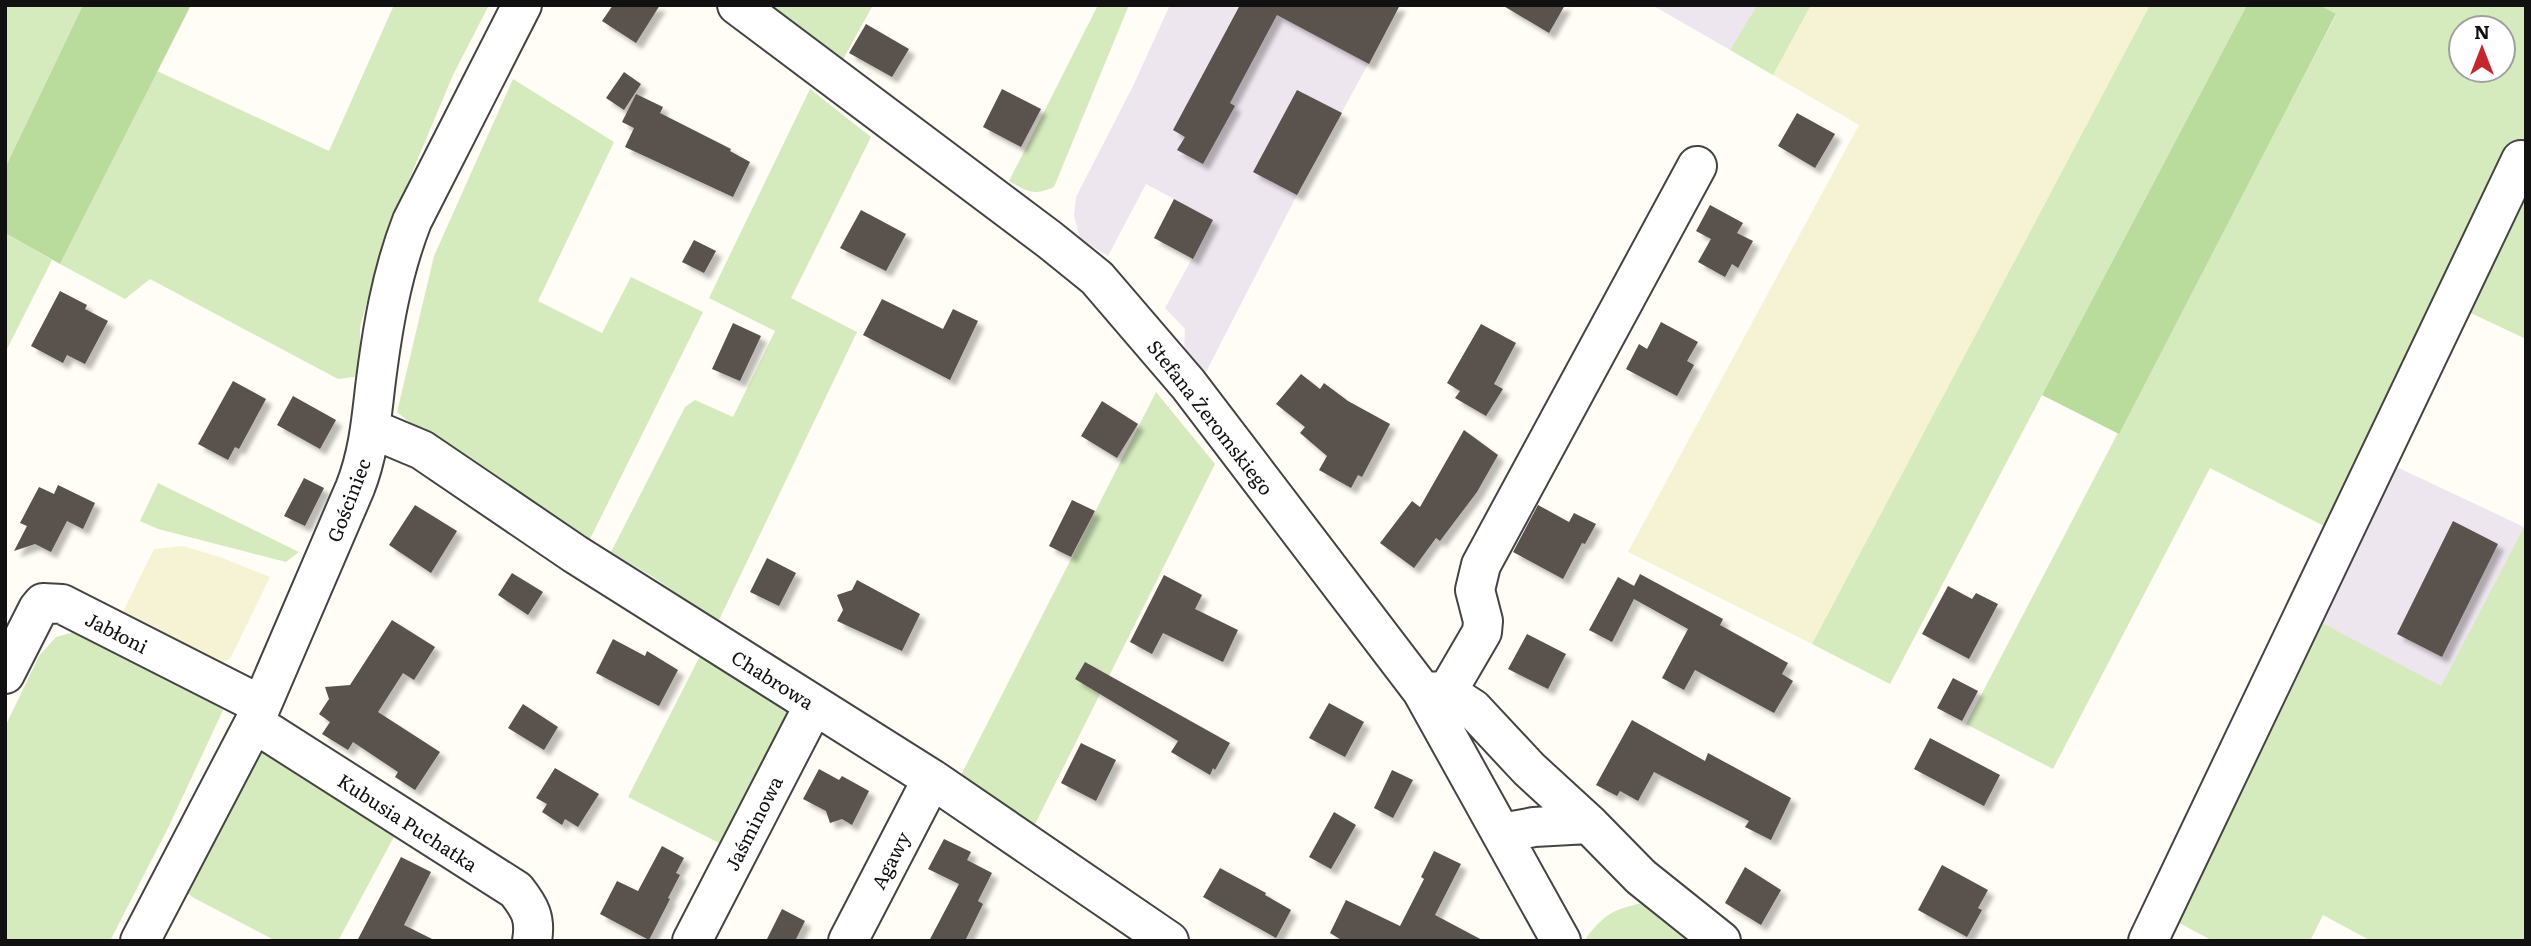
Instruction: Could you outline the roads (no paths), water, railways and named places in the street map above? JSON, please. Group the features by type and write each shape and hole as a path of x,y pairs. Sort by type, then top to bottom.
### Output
{"street":[{"name":"Gościniec","path":"140,941 257,714 355,488 366,461 388,299 399,254 412,221 522,5"},
{"name":"Stefana Żeromskiego","path":"737,5 1097,278 1188,384 1434,691 1502,833 1561,941"},
{"path":"2148,941 2521,160"},
{"path":"1697,166 1481,565 1475,590 1483,621 1482,632 1434,691 1473,709 1529,769 1590,824 1641,877 1721,941"},
{"name":"Chabrowa","path":"372,429 422,450 575,554 932,779 1165,940"},
{"name":"Jabłoni","path":"5,674 38,608 43,603 62,604 257,714"},
{"name":"Jaśminowa","path":"692,941 814,705"},
{"name":"Kubusia Puchatka","path":"257,714 516,890 532,913 532,941"},
{"name":"Agawy","path":"848,941 932,779"},
{"path":"1502,833 1534,827 1590,824"}]}
